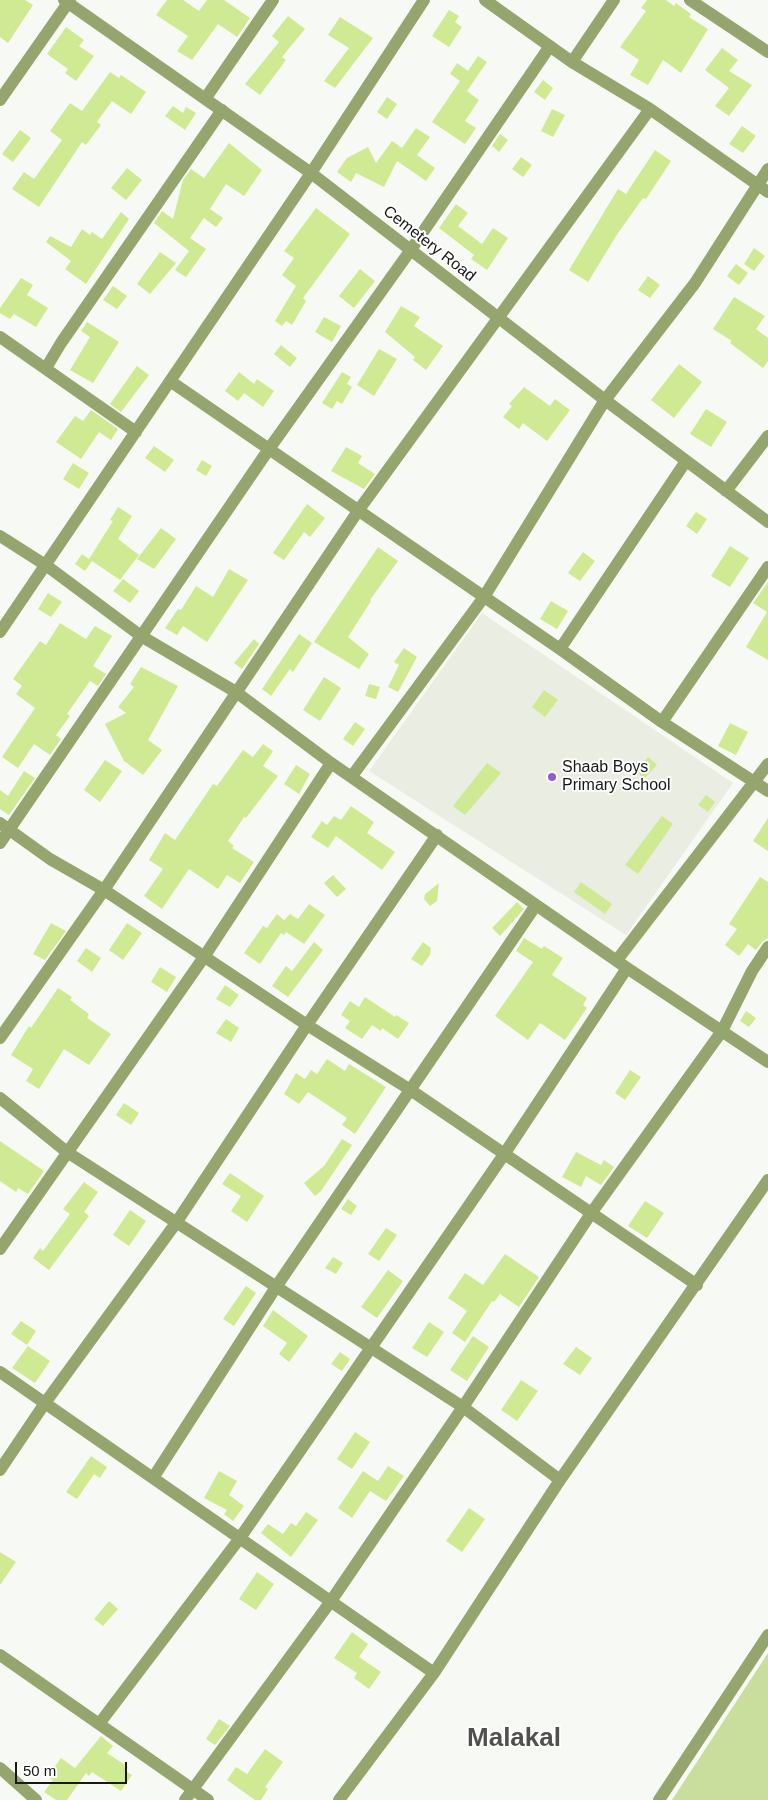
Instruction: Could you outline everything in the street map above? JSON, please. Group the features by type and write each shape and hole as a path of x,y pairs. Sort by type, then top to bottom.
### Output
{"street":[{"path":"205,99 273,0"},
{"path":"0,632 47,566 311,173 424,0"},
{"path":"485,0 572,62 650,109 763,188"},
{"path":"572,62 614,0"},
{"path":"690,0 768,52"},
{"path":"0,100 67,1"},
{"name":"Cemetery Road","path":"67,1 311,173 605,400 768,522"},
{"path":"0,842 4,826 141,636 269,449 410,251 550,46"},
{"path":"0,1038 104,890 358,511 497,317 650,109"},
{"path":"46,368 61,343 222,110"},
{"path":"352,776 484,597 605,400 695,283 763,188 768,169"},
{"path":"0,337 136,432"},
{"path":"170,381 560,649 662,722 768,790"},
{"path":"726,491 768,436"},
{"path":"560,649 686,461"},
{"path":"0,536 47,566 141,636 236,692 331,763 627,968 768,1062"},
{"path":"662,722 768,568"},
{"path":"0,1249 204,957 331,763"},
{"path":"617,960 768,764"},
{"path":"4,826 50,859 104,890 307,1025 409,1089 697,1285"},
{"path":"0,1470 45,1403 176,1223 307,1025 437,835"},
{"path":"153,1478 276,1287 536,904"},
{"path":"185,1800 331,1601 463,1407 592,1212 722,1031 752,971 768,947"},
{"path":"99,1724 240,1538 505,1153 627,968"},
{"path":"0,1098 66,1152 463,1407 560,1480"},
{"path":"339,1800 434,1672 560,1480 768,1180"},
{"path":"0,1372 434,1672"},
{"path":"659,1800 768,1635"},
{"path":"0,1655 208,1800"},
{"path":"0,1768 36,1800"}],"shaded area":[{"name":"Shaab Boys Primary School","path":"482,613 733,783 626,935 369,771"}],"green space":[{"path":"768,1653 768,1800 672,1800"}],"building":[{"path":"0,0 25,0 33,5 8,43 0,37"},
{"path":"167,0 183,0 199,11 207,0 224,0 250,18 237,37 218,24 192,60 177,51 188,36 156,15"},
{"path":"647,0 666,0 674,6 676,3 691,14 689,17 708,29 681,73 663,60 648,85 630,75 639,60 620,47 646,11 641,8"},
{"path":"449,10 459,16 455,22 462,27 449,47 432,36"},
{"path":"288,16 305,29 282,57 286,60 260,95 245,84 279,42 272,36"},
{"path":"340,17 373,38 335,88 324,81 349,48 328,35"},
{"path":"66,27 84,40 79,46 94,56 76,81 65,73 68,69 47,54"},
{"path":"722,48 738,60 729,71 752,85 729,116 715,106 729,88 705,70"},
{"path":"478,56 487,62 467,91 479,100 465,121 476,128 465,144 432,122 460,81 450,74 457,63 468,71"},
{"path":"110,72 119,78 121,75 146,92 131,114 112,101 97,122 101,125 86,145 82,142 39,207 12,189 24,172 34,179 62,140 50,131 70,103 82,111"},
{"path":"543,80 553,88 545,100 534,92"},
{"path":"387,97 397,104 387,119 377,112"},
{"path":"173,106 183,113 186,107 196,113 185,130 165,116"},
{"path":"552,109 565,115 553,137 541,131"},
{"path":"742,126 756,136 743,153 729,144"},
{"path":"416,128 430,137 417,155 435,168 426,181 397,161 384,187 356,173 351,182 337,172 347,158 368,147 376,163 392,141 402,148"},
{"path":"20,130 31,138 13,162 2,154"},
{"path":"500,134 508,140 499,152 492,146"},
{"path":"229,143 262,170 244,196 226,184 210,209 223,218 216,227 204,218 190,238 206,249 186,277 175,270 189,251 154,223 162,211 173,219 183,180 191,169 204,178"},
{"path":"655,150 671,161 646,199 643,198 618,233 588,282 569,270 618,189 626,194"},
{"path":"521,157 532,165 523,177 512,169"},
{"path":"127,168 142,180 126,200 111,188"},
{"path":"456,204 468,213 458,226 482,244 493,228 508,238 487,270 471,259 474,255 439,228"},
{"path":"316,208 350,234 303,298 306,301 292,325 286,321 282,326 275,321 296,286 282,275 294,258 284,251"},
{"path":"121,212 129,219 86,284 65,269 71,261 46,242 50,236 71,247 82,229 90,235 92,232 102,239"},
{"path":"754,248 765,256 754,271 744,264"},
{"path":"160,252 176,263 150,294 137,284"},
{"path":"736,264 748,273 739,285 727,276"},
{"path":"360,269 375,281 354,308 339,296"},
{"path":"648,276 660,285 650,298 638,290"},
{"path":"21,278 33,285 27,295 48,308 36,327 14,314 10,319 0,313 0,308"},
{"path":"113,286 127,296 117,309 103,300"},
{"path":"734,297 765,316 756,329 768,338 768,361 763,368 730,343 732,341 713,329"},
{"path":"401,306 420,317 414,326 443,346 426,370 413,360 415,357 385,332"},
{"path":"324,317 341,326 332,342 315,332"},
{"path":"87,322 119,342 93,383 70,370 90,337 81,331"},
{"path":"281,345 297,358 290,367 274,354"},
{"path":"379,349 397,359 374,396 357,385"},
{"path":"679,364 702,382 674,418 651,400"},
{"path":"137,366 149,375 121,412 110,404"},
{"path":"239,372 254,384 257,379 274,391 263,407 244,393 238,401 225,391"},
{"path":"342,372 351,377 347,384 352,387 342,404 337,401 332,409 322,403"},
{"path":"524,387 550,406 555,399 570,410 547,441 523,423 519,429 503,417 512,406 509,404"},
{"path":"706,409 727,422 711,447 690,434"},
{"path":"91,410 118,429 111,440 99,432 81,459 56,442 75,416 83,421"},
{"path":"154,446 174,460 165,472 145,458"},
{"path":"346,447 362,456 358,463 375,474 364,489 331,471"},
{"path":"202,460 212,466 206,476 196,470"},
{"path":"73,463 89,473 79,489 63,479"},
{"path":"307,504 325,518 310,537 304,532 284,560 273,553"},
{"path":"118,507 132,516 118,539 139,555 120,580 92,561 85,571 75,564 82,554 89,559 113,521 110,520"},
{"path":"696,512 707,519 697,534 686,526"},
{"path":"161,528 176,539 154,569 137,559"},
{"path":"730,546 749,558 730,587 711,576"},
{"path":"378,547 398,561 370,600 348,637 369,654 359,669 314,642"},
{"path":"583,552 595,561 580,581 568,573"},
{"path":"229,569 248,580 207,642 183,626 177,635 165,628 178,609 181,610 196,586 213,597"},
{"path":"123,579 139,591 130,603 113,591"},
{"path":"768,582 768,660 746,647 767,612 753,603"},
{"path":"48,593 62,602 51,617 38,609"},
{"path":"551,601 568,611 557,629 540,619"},
{"path":"60,623 86,639 95,626 112,636 93,666 106,674 98,686 90,681 67,714 70,716 56,735 61,739 50,755 34,744 18,768 2,757 35,708 16,694 22,686 13,679 40,641 46,645"},
{"path":"299,634 312,643 293,672 290,669 271,696 262,689"},
{"path":"254,639 259,644 242,669 234,663"},
{"path":"404,648 417,657 398,692 388,687 399,665 394,662"},
{"path":"141,667 178,686 148,740 162,750 143,775 124,761 105,724 126,713 118,707 134,687 130,684"},
{"path":"324,677 341,688 320,721 303,710"},
{"path":"369,684 380,687 376,699 365,696"},
{"path":"544,690 558,700 545,717 532,707"},
{"path":"355,722 365,729 353,746 343,739"},
{"path":"730,723 748,732 736,755 718,746"},
{"path":"263,744 273,751 263,766 278,776 246,818 244,817 228,841 234,846 232,848 254,862 240,883 227,875 218,889 189,869 162,909 144,896 163,869 149,860 165,833 175,840 213,784 217,786 243,750 253,757"},
{"path":"648,757 657,765 644,779 636,771"},
{"path":"105,760 122,771 100,802 84,790"},
{"path":"487,763 501,773 465,815 453,806"},
{"path":"296,765 310,774 299,794 284,784"},
{"path":"24,771 35,778 9,815 0,809 0,790 8,796"},
{"path":"706,795 715,802 708,812 698,805"},
{"path":"351,806 374,822 367,833 395,852 382,870 336,836 328,848 311,837 322,821 327,825 334,816 341,820"},
{"path":"662,816 673,824 638,874 625,865"},
{"path":"768,818 768,851 753,841"},
{"path":"333,875 346,889 337,897 324,883"},
{"path":"760,877 768,882 768,938 756,950 748,944 739,956 725,945 737,929 729,924"},
{"path":"581,882 612,904 605,914 574,892"},
{"path":"439,883 437,901 430,906 424,899 425,894"},
{"path":"517,902 524,909 500,936 492,928"},
{"path":"309,904 325,915 304,944 286,932 284,935 281,933 260,964 244,953 263,926 267,928 277,914 284,920 290,914 298,919"},
{"path":"51,923 66,931 45,960 33,954"},
{"path":"127,923 142,933 123,960 109,950"},
{"path":"524,938 542,949 544,946 563,958 552,975 587,998 583,1005 587,1008 565,1040 540,1023 528,1040 495,1016 533,962 516,951"},
{"path":"314,942 323,950 288,997 272,986 286,966 292,971"},
{"path":"423,942 431,948 430,955 422,966 411,959"},
{"path":"86,948 101,958 92,972 77,961"},
{"path":"160,967 176,977 167,992 151,982"},
{"path":"225,985 239,995 230,1007 216,999"},
{"path":"58,988 72,997 70,1000 89,1014 87,1018 111,1034 89,1065 64,1049 39,1089 26,1081 33,1069 11,1055 29,1026 31,1028"},
{"path":"365,997 395,1017 396,1015 409,1023 398,1039 382,1028 381,1031 372,1025 362,1039 345,1028 350,1021 341,1015 350,1001 359,1007"},
{"path":"746,1011 756,1018 749,1027 740,1021"},
{"path":"226,1019 239,1028 231,1042 216,1033"},
{"path":"327,1059 345,1071 349,1064 386,1087 355,1134 342,1125 347,1118 308,1092 299,1104 284,1094 296,1073 305,1079 311,1070 317,1074"},
{"path":"630,1070 641,1077 625,1100 615,1093"},
{"path":"124,1103 139,1113 131,1125 116,1115"},
{"path":"342,1139 352,1145 321,1191 315,1196 304,1183 324,1166"},
{"path":"0,1141 44,1171 28,1194 18,1188 16,1192 0,1181"},
{"path":"576,1152 601,1165 604,1160 614,1167 601,1185 586,1176 581,1187 562,1177"},
{"path":"230,1173 264,1196 247,1222 231,1211 241,1196 222,1184"},
{"path":"84,1182 98,1192 84,1212 89,1216 49,1270 33,1258 40,1248 43,1251 70,1214 63,1209"},
{"path":"348,1199 357,1206 351,1215 341,1209"},
{"path":"645,1201 664,1213 647,1238 628,1226"},
{"path":"130,1210 146,1221 129,1246 113,1235"},
{"path":"386,1228 397,1235 379,1261 368,1254"},
{"path":"505,1254 539,1277 519,1307 500,1294 494,1302 492,1301 465,1342 452,1333 467,1311 448,1298 465,1273 483,1285"},
{"path":"333,1257 343,1263 336,1274 325,1268"},
{"path":"388,1270 403,1281 377,1318 361,1307"},
{"path":"246,1286 256,1293 234,1326 223,1319"},
{"path":"273,1310 308,1336 289,1362 279,1354 287,1343 263,1326"},
{"path":"21,1321 36,1331 27,1345 11,1334"},
{"path":"429,1322 444,1332 427,1357 412,1348"},
{"path":"473,1336 489,1347 467,1381 450,1370"},
{"path":"28,1346 50,1361 35,1383 12,1368"},
{"path":"576,1347 592,1358 580,1375 563,1364"},
{"path":"340,1352 350,1359 342,1371 331,1364"},
{"path":"521,1380 538,1391 517,1421 501,1410"},
{"path":"355,1432 370,1442 352,1469 337,1459"},
{"path":"91,1456 107,1467 100,1478 94,1474 77,1499 66,1492"},
{"path":"388,1466 404,1476 386,1501 370,1491 352,1518 338,1508 363,1471 378,1481"},
{"path":"219,1471 237,1481 229,1495 244,1506 233,1521 224,1514 227,1510 204,1498"},
{"path":"469,1508 485,1519 462,1552 446,1541"},
{"path":"306,1512 318,1520 291,1557 261,1533 268,1524 283,1534 291,1523 296,1526"},
{"path":"0,1552 16,1562 0,1585"},
{"path":"257,1572 274,1584 256,1610 239,1599"},
{"path":"109,1601 118,1609 103,1626 94,1619"},
{"path":"352,1632 368,1644 359,1657 381,1672 369,1689 354,1678 357,1673 334,1658"},
{"path":"219,1719 230,1726 215,1745 206,1739"},
{"path":"101,1736 113,1746 107,1753 128,1767 125,1771 132,1775 121,1791 92,1772 89,1776 86,1773 67,1800 56,1800 44,1792 53,1780 47,1777 61,1758 75,1768"},
{"path":"265,1749 283,1762 265,1787 268,1789 261,1800 255,1800 227,1780 236,1767 247,1774"}],"place":[{"name":"Shaab Boys Primary School","path":"552,777"}],"district":[{"name":"Malakal","path":"514,1739"}]}
